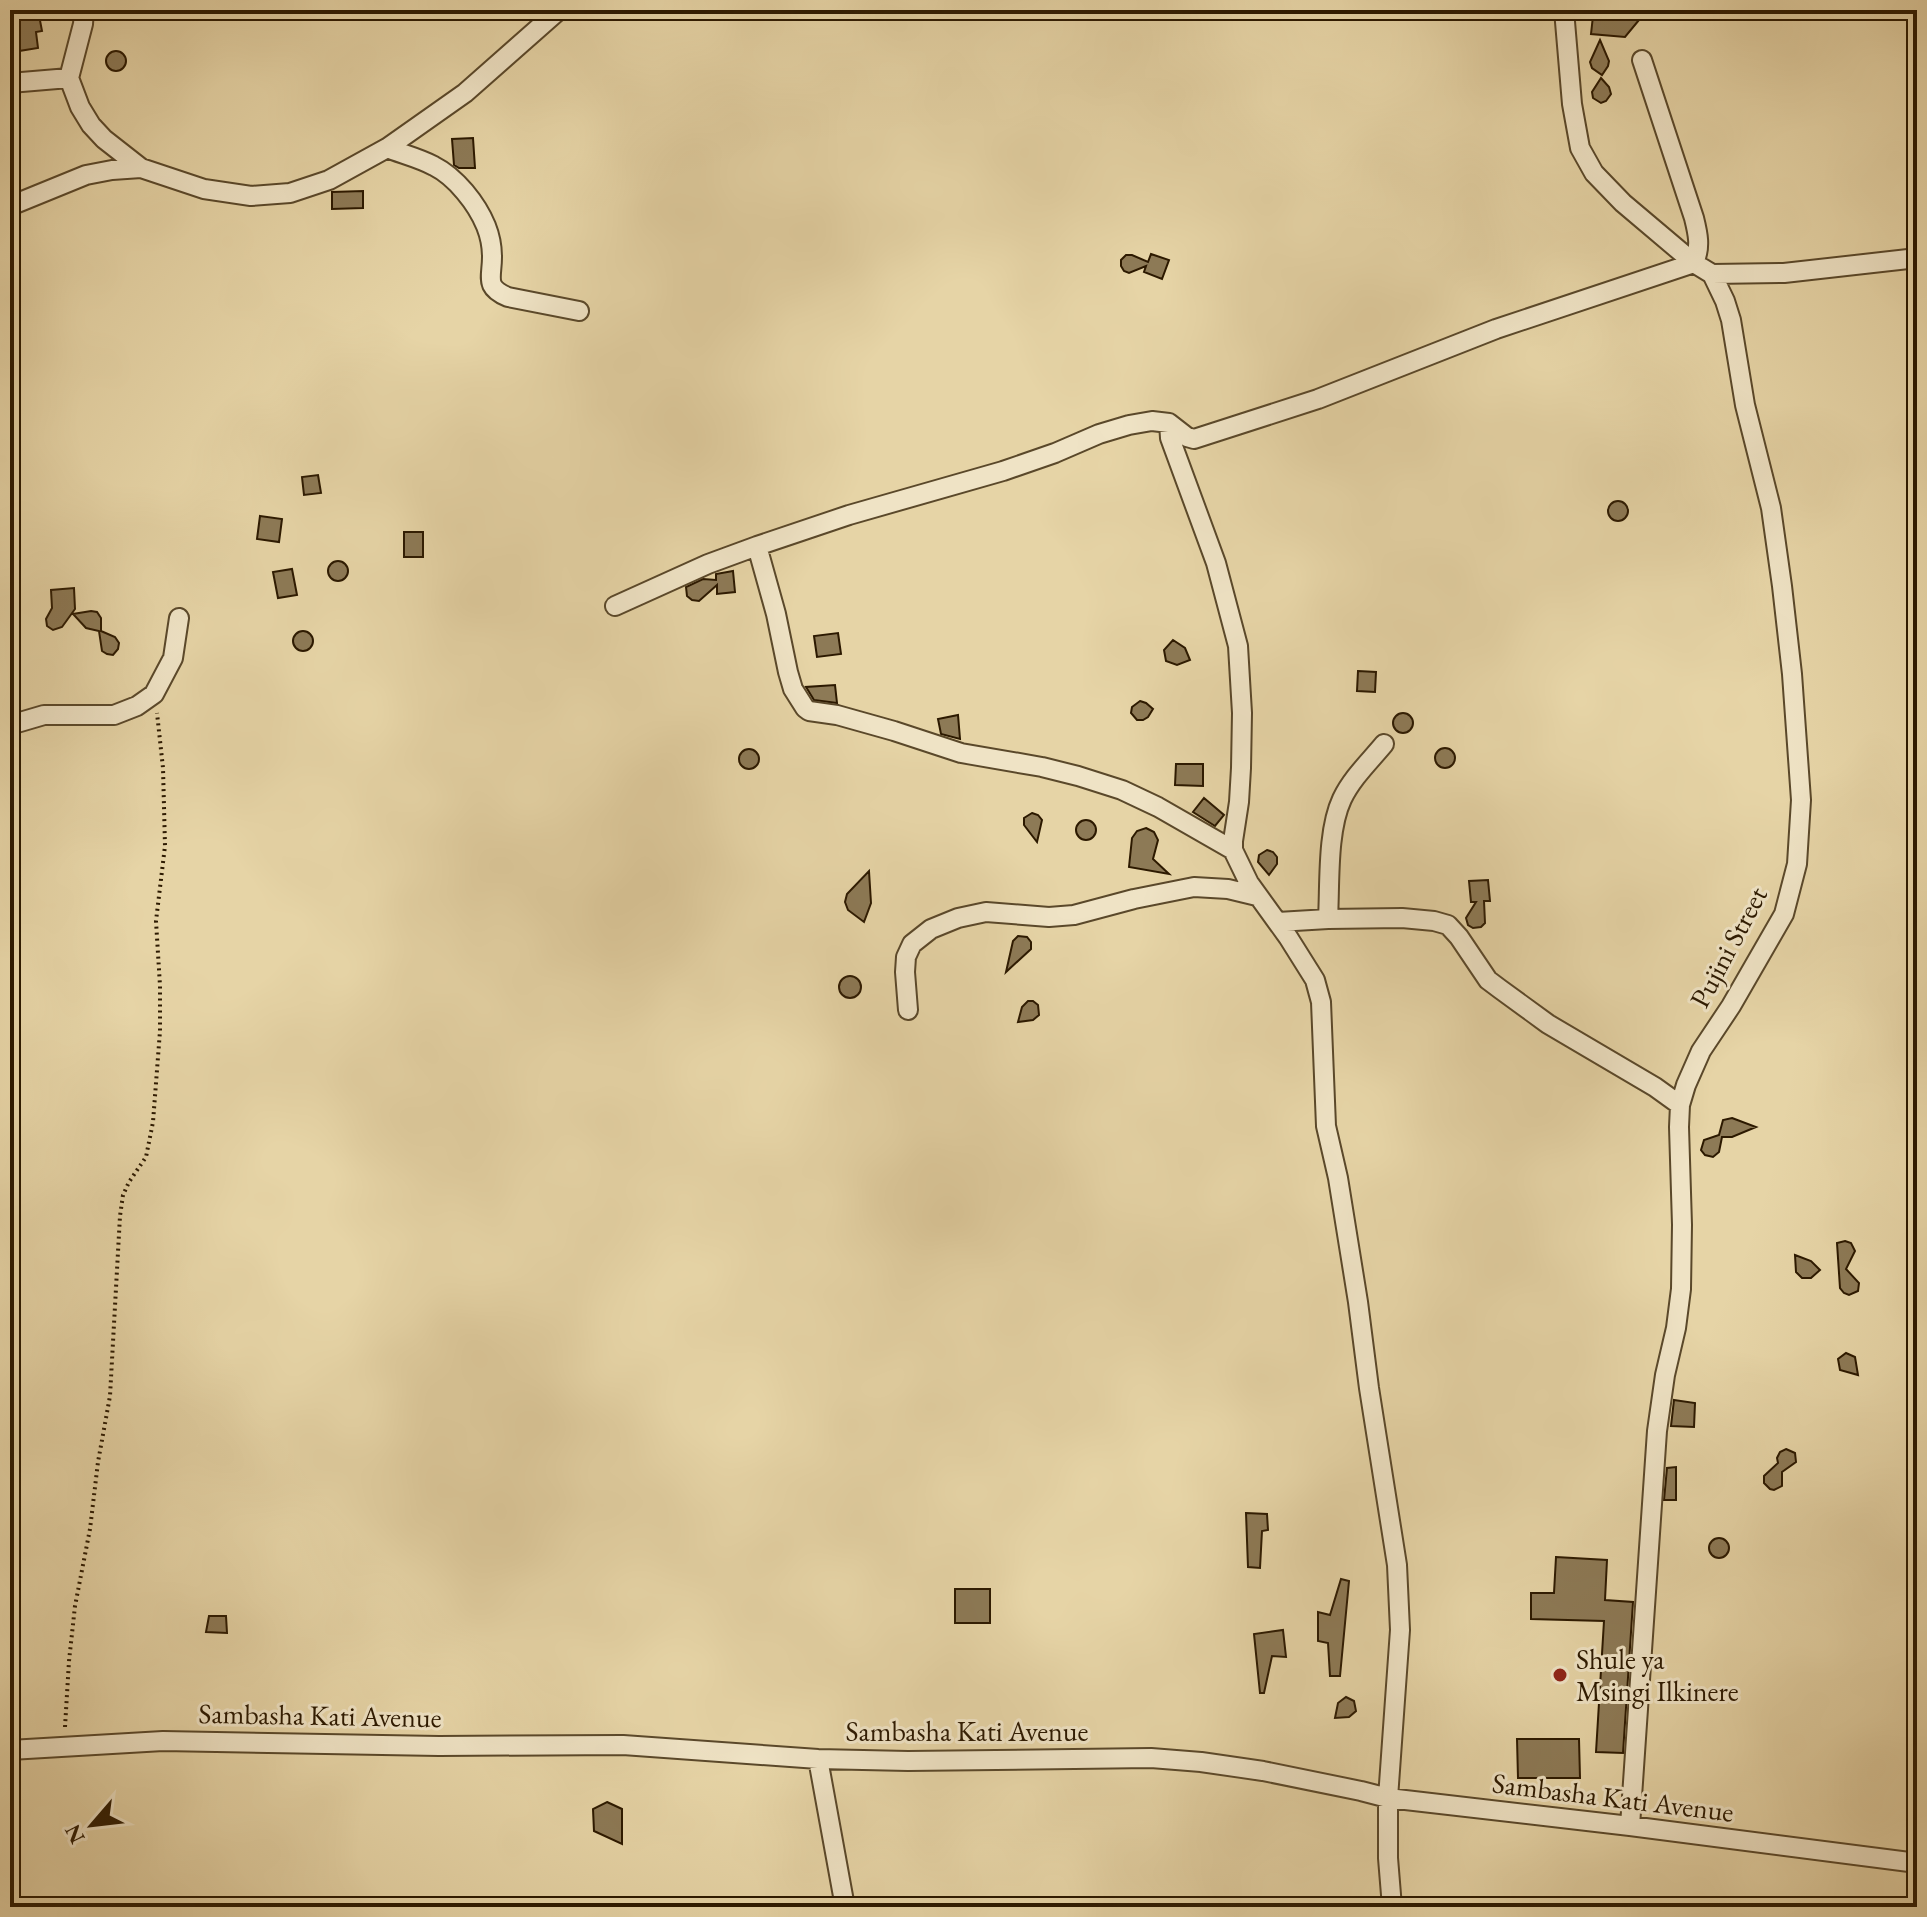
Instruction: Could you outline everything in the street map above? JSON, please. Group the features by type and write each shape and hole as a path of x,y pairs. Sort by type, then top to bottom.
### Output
{"street":[{"path":"84,10 69,78 91,125 141,168 204,189 251,196 290,193 329,180 387,148 465,93 559,10"},
{"path":"1564,10 1572,104 1580,148 1594,173 1623,203 1694,263 1712,274 1784,273 1917,258"},
{"path":"615,606 708,564 757,546 849,515 1003,471 1099,434 1152,421 1169,423 1194,439 1318,399 1496,329 1694,263 1699,253 1699,238 1694,218 1642,60"},
{"path":"10,83 69,78"},
{"path":"387,148 437,167 474,204 492,244 490,278 497,293 579,311"},
{"path":"10,206 86,175 141,168"},
{"name":"Pujini Street","path":"1630,1826 1657,1431 1681,1289 1680,1105 1701,1051 1784,914 1797,864 1801,800 1792,674 1771,508 1745,405 1731,320 1712,274"},
{"path":"1169,423 1170,438 1216,563 1238,646 1241,768 1233,850 1257,896 1278,922 1319,991 1326,1126 1338,1178 1397,1565 1400,1630 1388,1798 1392,1907"},
{"path":"757,546 793,689 809,711 837,715 961,753 1042,767 1122,790 1233,850"},
{"path":"10,725 44,715 114,715 137,706 154,694 173,658 179,618"},
{"path":"1328,919 1334,823 1342,798 1384,744"},
{"path":"908,1010 905,972 906,957 912,944 931,929 958,918 986,912 1049,917 1074,915 1194,887 1228,889 1257,896"},
{"path":"1278,922 1402,918 1448,925 1488,980 1548,1024 1680,1105"},
{"name":"Sambasha Kati Avenue","path":"10,1750 163,1741 439,1746 623,1745 818,1759 956,1761 1151,1758 1201,1762 1291,1777 1388,1798 1917,1863"},
{"path":"818,1759 845,1907"}],"path":[{"path":"64,1746 75,1606 110,1396 120,1216 123,1195 146,1157 153,1122 160,1031 156,921 165,846 161,737 154,694"}],"building":[{"path":"10,10 38,10 42,31 36,32 38,48 10,49"},
{"path":"1593,16 1639,20 1625,37 1591,34"},
{"path":"1600,40 1609,61 1602,75 1592,68 1590,62"},
{"path":"116,51 123,54 126,61 123,68 116,71 109,68 106,61 109,54"},
{"path":"1601,78 1611,94 1601,103 1593,98 1592,92"},
{"path":"473,138 475,168 459,168 454,165 452,139"},
{"path":"363,191 363,208 332,209 332,192"},
{"path":"1151,254 1169,260 1162,279 1144,272 1146,266 1129,273 1121,266 1121,260 1126,255 1148,262"},
{"path":"318,475 321,493 304,495 302,477"},
{"path":"1618,501 1625,504 1628,511 1625,518 1618,521 1611,518 1608,511 1611,504"},
{"path":"260,516 282,519 279,542 257,539"},
{"path":"404,532 423,532 423,557 404,557"},
{"path":"338,561 345,564 348,571 345,578 338,581 331,578 328,571 331,564"},
{"path":"292,569 297,595 278,598 273,572"},
{"path":"733,571 735,592 717,594 717,585 699,601 687,596 686,587 703,579 716,580 716,574"},
{"path":"74,588 75,609 62,627 53,630 47,626 46,619 52,608 51,590"},
{"path":"97,612 101,618 101,631 115,637 119,643 113,655 102,651 99,631 86,628 73,614"},
{"path":"303,631 310,634 313,641 310,648 303,651 296,648 293,641 296,634"},
{"path":"838,633 841,654 817,657 814,636"},
{"path":"1173,640 1185,648 1190,660 1177,665 1166,661 1164,650"},
{"path":"1358,671 1376,672 1375,692 1357,691"},
{"path":"835,685 837,703 814,700 806,687"},
{"path":"1140,701 1153,709 1148,717 1137,720 1131,713 1132,707"},
{"path":"1403,713 1410,716 1413,723 1410,730 1403,733 1396,730 1393,723 1396,716"},
{"path":"958,715 960,739 941,734 938,719"},
{"path":"1445,748 1452,751 1455,758 1452,765 1445,768 1438,765 1435,758 1438,751"},
{"path":"749,749 756,752 759,759 756,766 749,769 742,766 739,759 742,752"},
{"path":"1176,764 1203,764 1203,786 1175,785"},
{"path":"1204,798 1224,815 1215,826 1193,812"},
{"path":"1032,813 1042,820 1037,842 1024,825 1024,818"},
{"path":"1086,820 1093,823 1096,830 1093,837 1086,840 1079,837 1076,830 1079,823"},
{"path":"1146,828 1154,832 1158,840 1153,859 1169,874 1129,867 1132,838 1137,831"},
{"path":"1267,850 1277,857 1277,864 1269,875 1258,862 1259,855"},
{"path":"869,871 871,903 864,922 848,910 845,902 847,894"},
{"path":"1488,880 1490,901 1484,901 1485,923 1473,928 1466,918 1476,902 1471,902 1469,881"},
{"path":"1018,936 1027,937 1031,949 1006,972 1013,941"},
{"path":"850,976 858,979 861,987 858,995 850,998 842,995 839,987 842,979"},
{"path":"1028,1001 1038,1005 1039,1015 1033,1020 1018,1022 1022,1007"},
{"path":"1732,1118 1756,1127 1732,1137 1722,1137 1719,1152 1713,1157 1705,1155 1701,1150 1704,1140 1719,1135 1723,1120"},
{"path":"1837,1243 1851,1243 1855,1251 1846,1269 1859,1283 1858,1291 1849,1295 1840,1288"},
{"path":"1795,1255 1811,1261 1820,1270 1811,1278 1802,1278 1796,1272"},
{"path":"1846,1353 1855,1357 1858,1375 1840,1370 1838,1359"},
{"path":"1674,1400 1695,1403 1694,1427 1671,1426"},
{"path":"1786,1449 1795,1453 1796,1462 1782,1472 1782,1486 1770,1489 1764,1483 1764,1476 1778,1463 1780,1452"},
{"path":"1676,1467 1676,1500 1664,1500 1667,1468"},
{"path":"1246,1513 1267,1514 1268,1530 1262,1531 1260,1568 1248,1567"},
{"path":"1719,1538 1726,1541 1729,1548 1726,1555 1719,1558 1712,1555 1709,1548 1712,1541"},
{"path":"1556,1557 1607,1560 1605,1600 1633,1602 1623,1753 1596,1752 1604,1621 1531,1619 1531,1593 1554,1593"},
{"path":"1341,1579 1349,1581 1340,1676 1330,1676 1328,1643 1318,1641 1318,1612 1330,1615"},
{"path":"955,1589 990,1589 990,1623 955,1623"},
{"path":"209,1616 226,1616 227,1633 206,1632"},
{"path":"1283,1630 1286,1657 1272,1656 1264,1693 1260,1693 1254,1634"},
{"path":"1346,1697 1354,1701 1356,1711 1349,1717 1335,1718 1338,1703"},
{"path":"1517,1739 1579,1739 1580,1778 1518,1778"},
{"path":"607,1802 622,1809 622,1844 594,1831 593,1809"}],"place":[{"name":"Shule ya Msingi Ilkinere","path":"1560,1675"}]}
